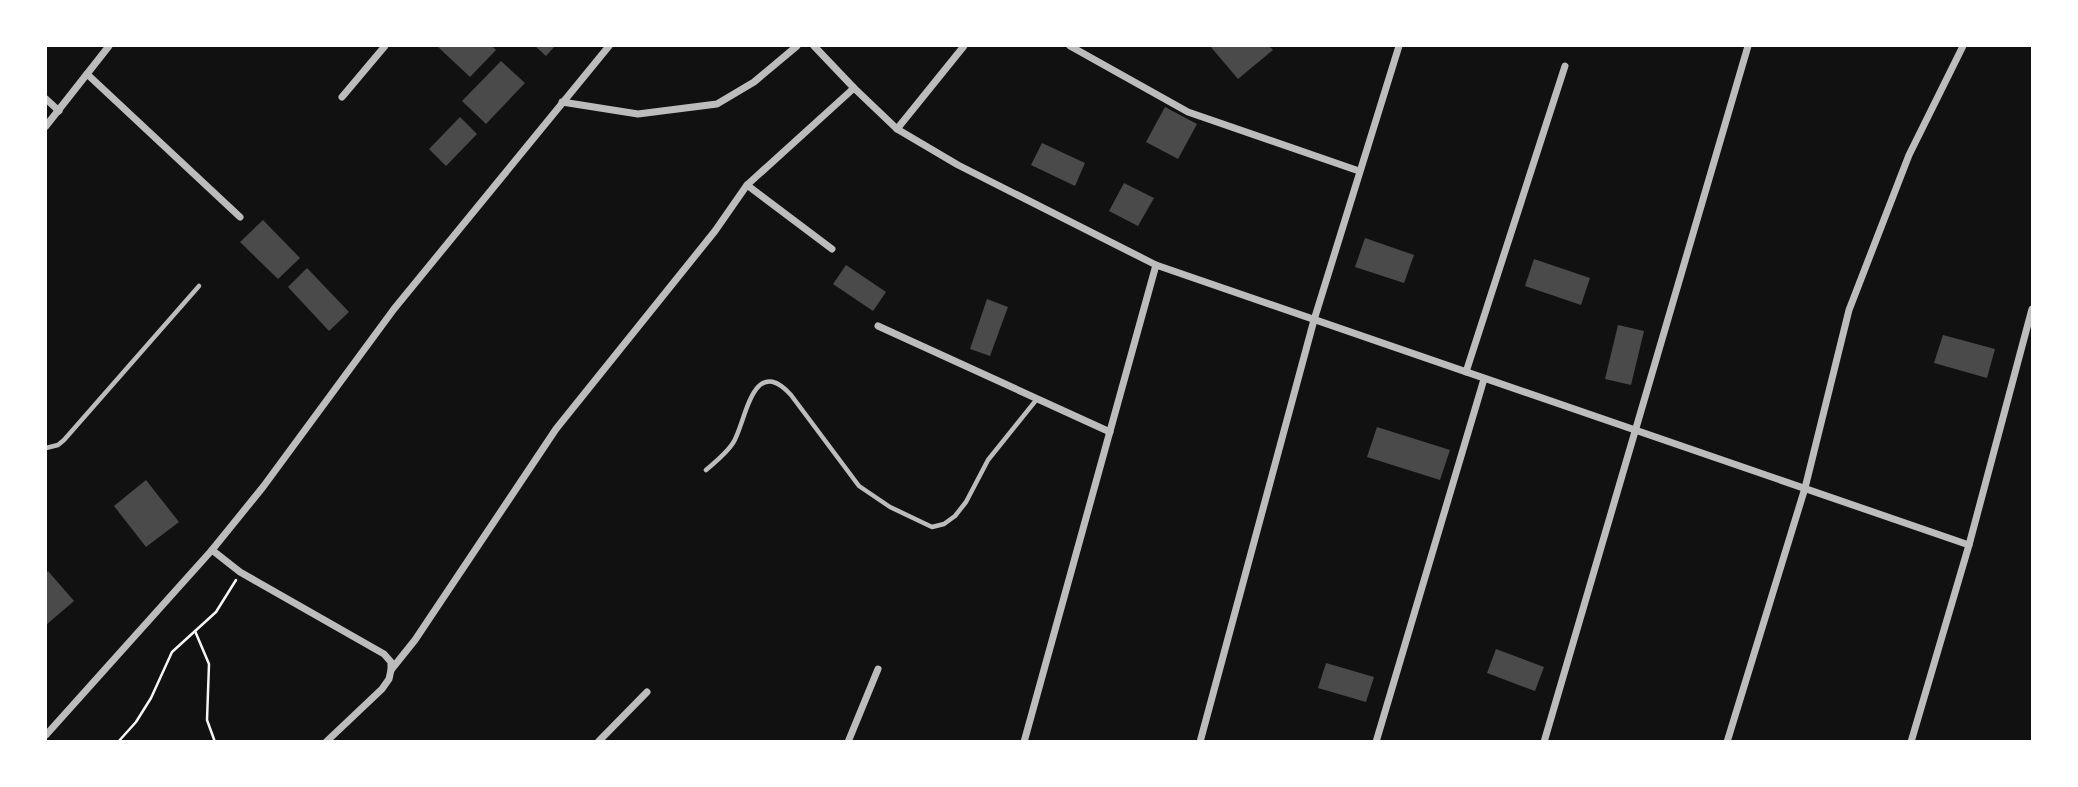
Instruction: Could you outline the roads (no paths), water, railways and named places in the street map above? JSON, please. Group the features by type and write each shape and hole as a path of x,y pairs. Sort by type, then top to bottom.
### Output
{"street":[{"path":"46,126 109,46"},
{"path":"342,96 385,46"},
{"path":"46,736 212,550 264,487 394,309 609,46"},
{"path":"562,102 638,114 717,104 754,82 797,46"},
{"path":"814,46 897,129 958,165 1156,265 1969,545"},
{"path":"897,129 964,46"},
{"path":"1070,46 1188,112 1359,172"},
{"path":"1200,741 1314,320 1399,46"},
{"path":"1544,741 1748,46"},
{"path":"1727,741 1805,488 1849,310 1909,155 1963,46"},
{"path":"1466,372 1565,66"},
{"path":"87,74 240,217"},
{"path":"391,670 415,640 556,429 715,231 747,185 854,88"},
{"path":"46,99 58,111"},
{"path":"747,185 832,249"},
{"path":"1024,741 1156,265"},
{"path":"1911,741 1969,545 2032,309"},
{"path":"878,326 1110,432"},
{"path":"1376,741 1484,379"},
{"path":"212,550 240,572 384,654 391,662 389,679 383,689 326,741"},
{"path":"848,741 878,669"},
{"path":"598,741 647,692"}],"lane":[{"path":"46,448 58,445 64,440 199,286"},
{"path":"706,470 735,440 749,398 761,386 771,382 780,384 859,486 890,507 932,527 944,524 966,502 988,460 1037,399"}]}
